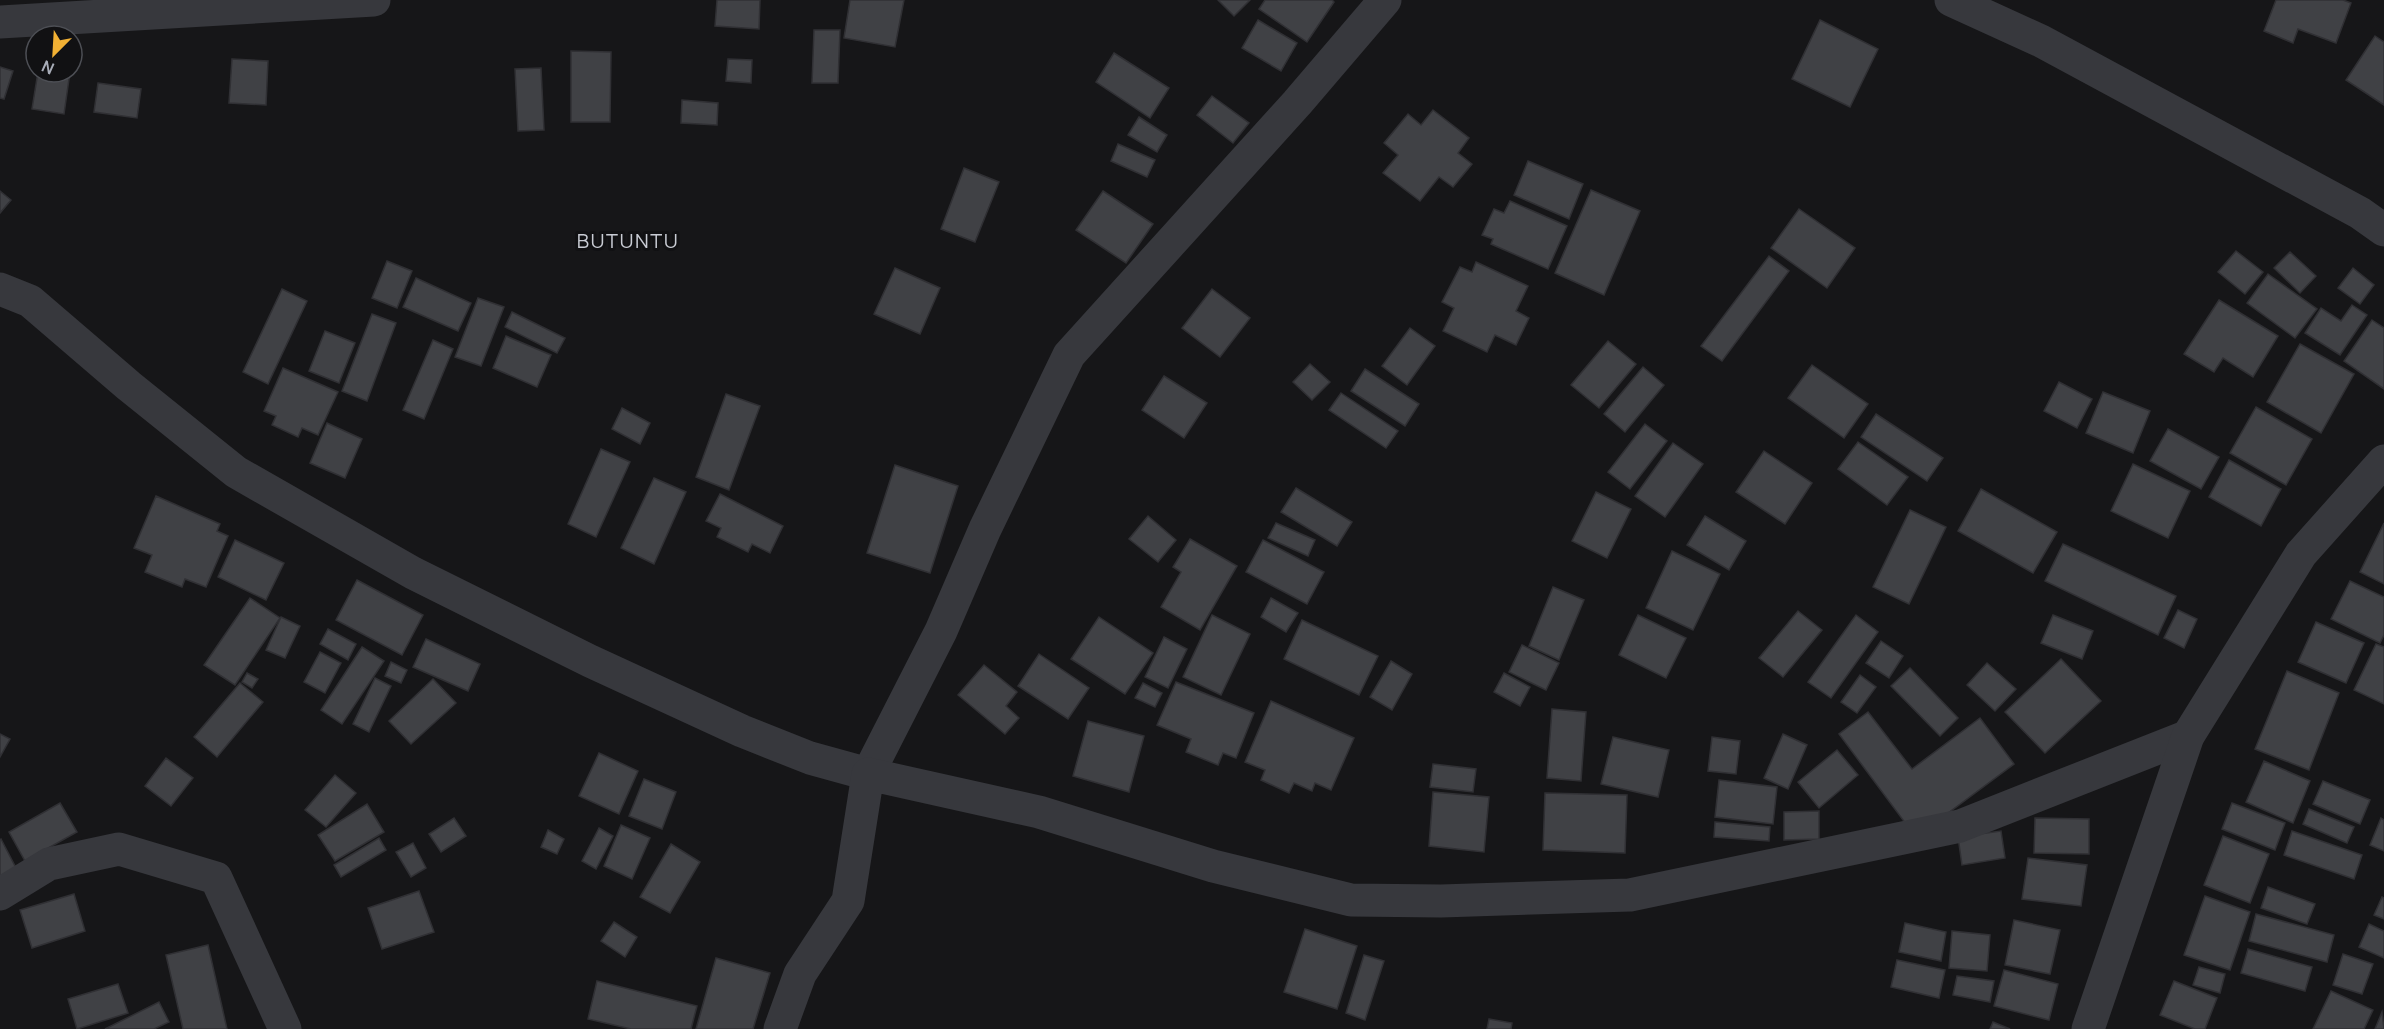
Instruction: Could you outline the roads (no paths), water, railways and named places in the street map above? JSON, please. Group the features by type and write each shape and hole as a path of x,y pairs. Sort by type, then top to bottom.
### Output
{"street":[{"path":"0,22 374,0"},
{"path":"780,1029 800,974 848,901 868,774 941,631 985,529 1069,355 1297,103 1385,0"},
{"path":"1951,0 2041,41 2360,213 2384,230"},
{"path":"0,289 30,301 129,386 236,472 414,573 590,661 742,731 810,758 868,774 1039,812 1213,866 1351,900 1441,901 1630,895 1960,826 2188,736"},
{"path":"2088,1029 2188,736 2301,555 2384,461"},
{"path":"0,894 49,864 119,849 216,878 285,1029"}],"district":[{"name":"BUTUNTU","path":"628,240"}]}
